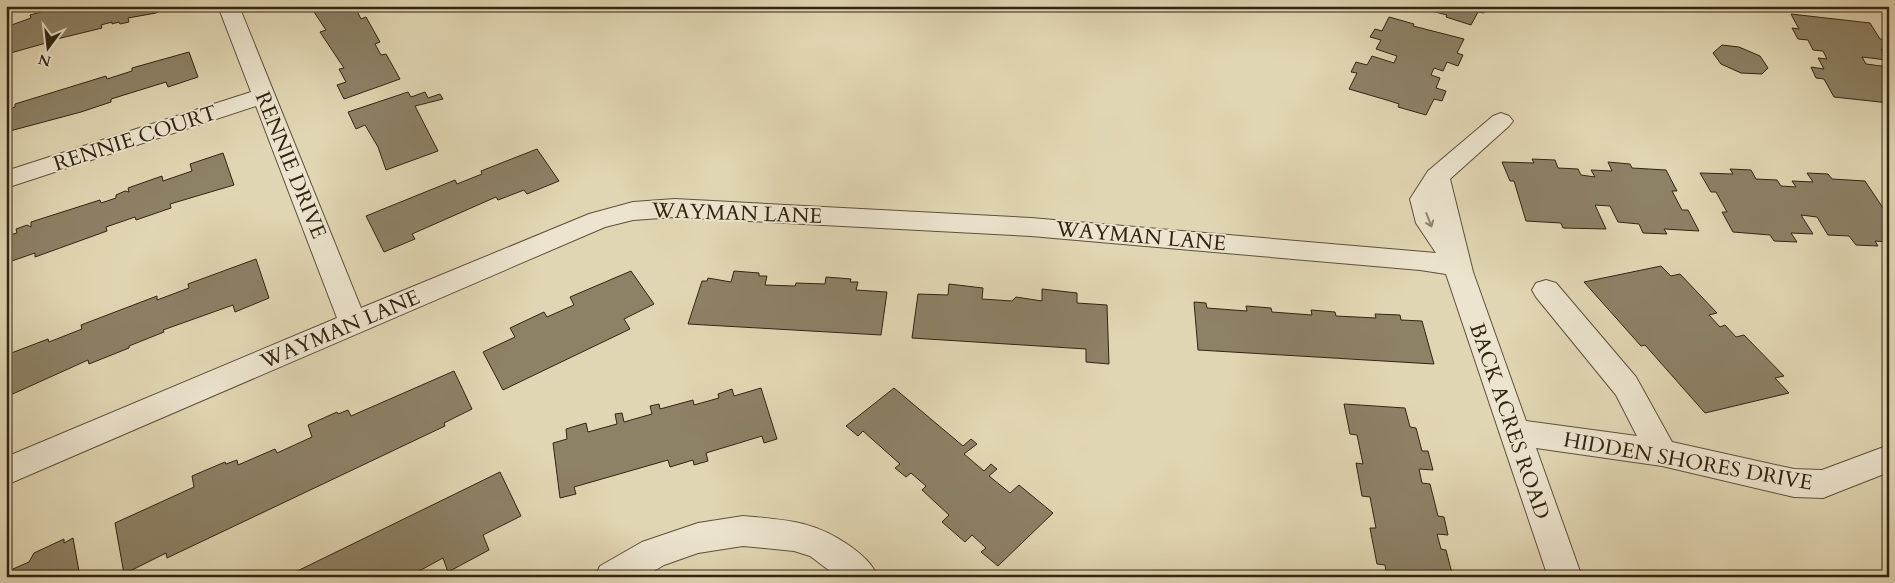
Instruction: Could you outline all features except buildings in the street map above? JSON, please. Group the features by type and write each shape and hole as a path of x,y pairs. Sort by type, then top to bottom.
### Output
{"street":[{"name":"RENNIE DRIVE","path":"228,6 353,323"},
{"name":"RENNIE COURT","path":"6,180 263,96"},
{"name":"BACK ACRES ROAD","path":"1501,121 1484,139 1437,177 1423,199 1428,223 1458,266 1564,577"},
{"name":"WAYMAN LANE","path":"6,471 598,220 633,211 675,208 1031,227 1420,260 1458,266"},
{"path":"1546,290 1626,386 1662,453"},
{"name":"HIDDEN SHORES DRIVE","path":"1513,432 1662,453 1794,483 1823,484 1889,458"},
{"path":"612,577 654,553 690,541 743,531 794,536 819,543 853,568 861,577"}]}
